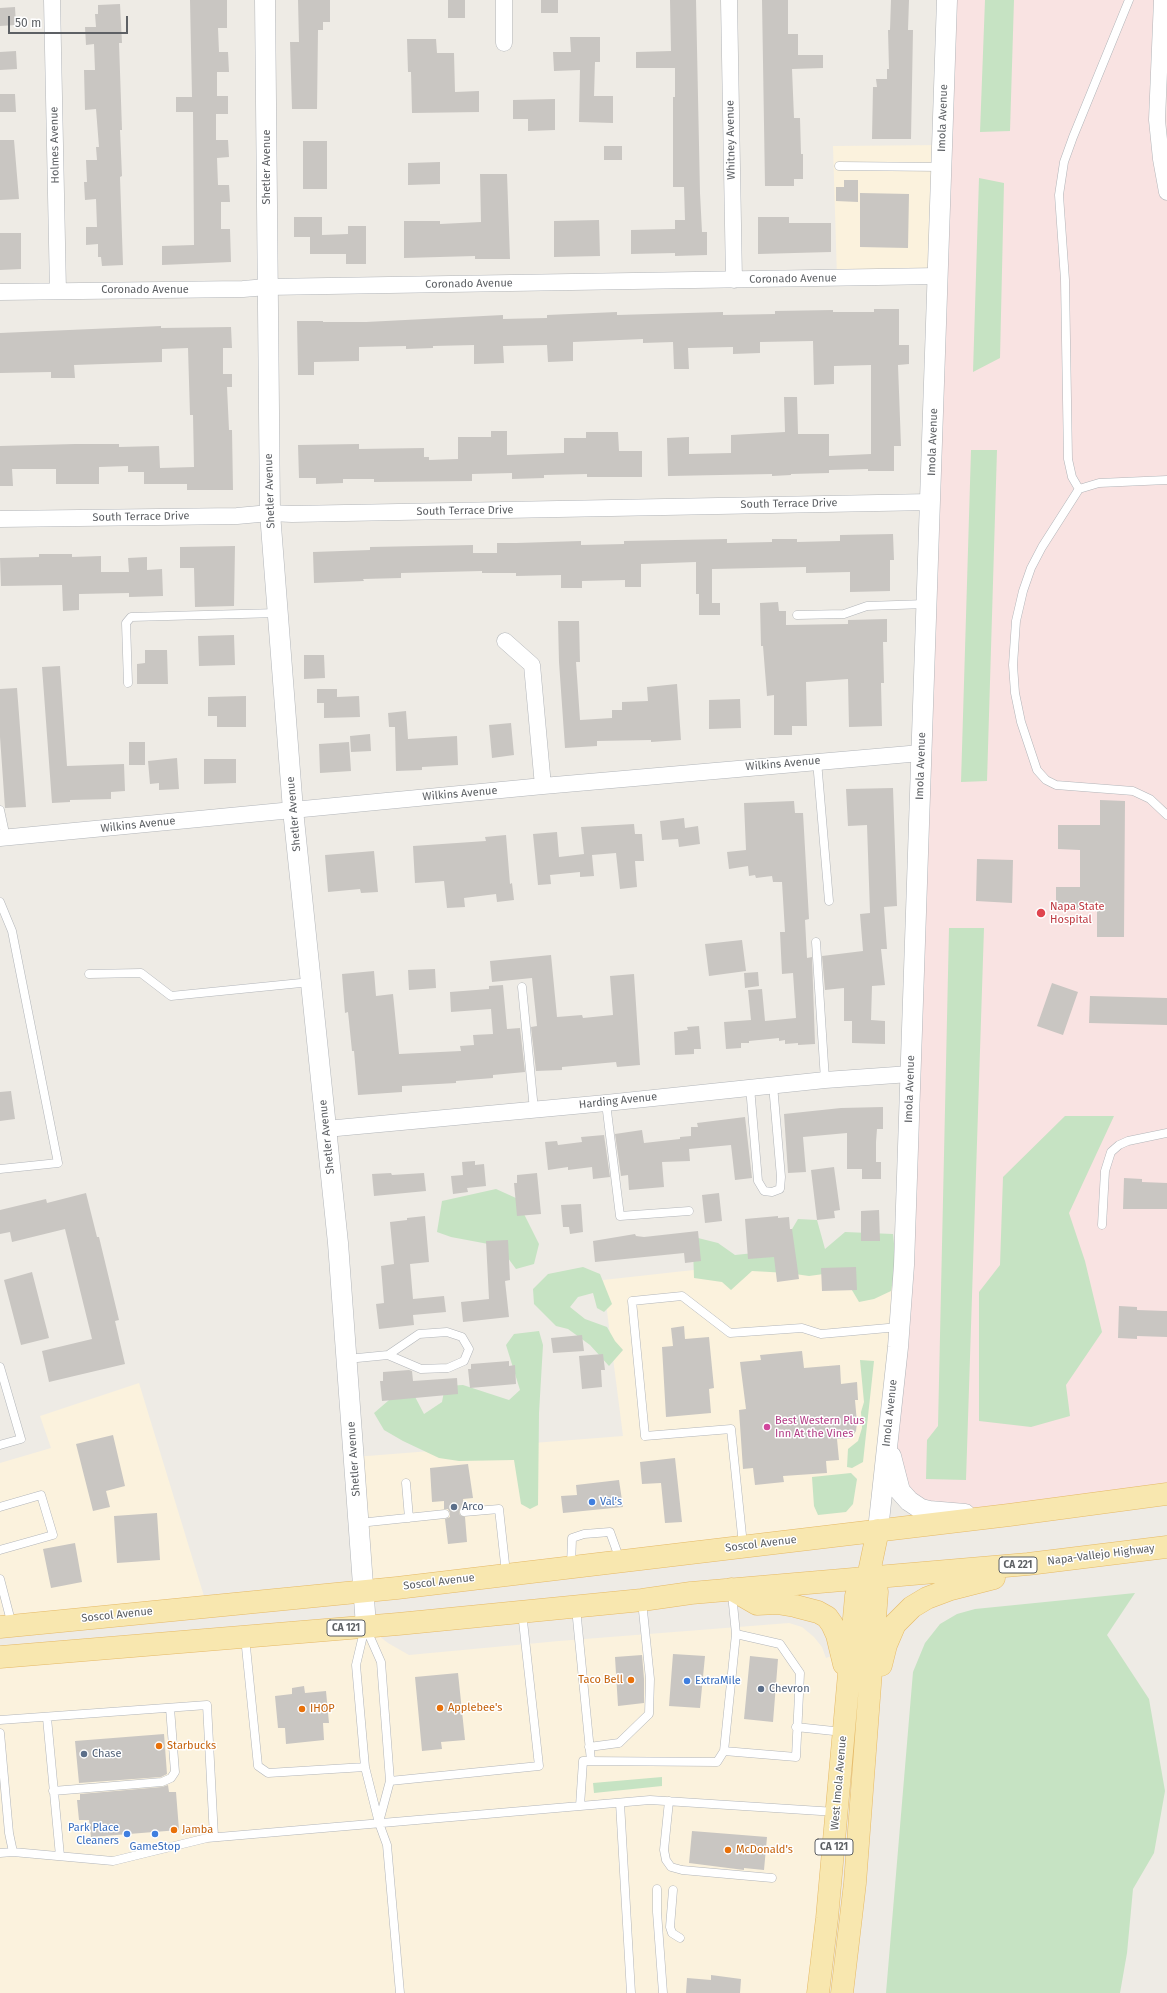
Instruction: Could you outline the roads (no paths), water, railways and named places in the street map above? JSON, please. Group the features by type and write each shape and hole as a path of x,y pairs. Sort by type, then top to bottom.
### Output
{"main road":[{"path":"878,1530 1009,1515 1167,1494"},
{"name":"Soscol Avenue","path":"6,1626 363,1590 878,1530"},
{"name":"West Imola Avenue","path":"818,1993 837,1812 856,1596 858,1589 868,1577 878,1530"},
{"name":"Napa-Vallejo Highway","path":"868,1577 1062,1560 1167,1547"},
{"path":"865,1769 881,1666 892,1631 900,1618 919,1603 951,1589 1062,1560"},
{"name":"CA 221","path":"691,1593 868,1577"},
{"name":"CA 121","path":"842,1993 855,1883 865,1769 877,1592 876,1586 868,1577"},
{"name":"CA 121","path":"731,1589 757,1604 777,1603 795,1606 818,1612 829,1619 837,1635 841,1652 847,1701"},
{"name":"CA 121","path":"0,1657 366,1626 576,1605 642,1600 691,1593"}],"street":[{"name":"Holmes Avenue","path":"52,0 58,291"},
{"name":"Shetler Avenue","path":"265,0 270,513 293,810 326,1129 347,1359 366,1626"},
{"path":"504,0 504,43"},
{"name":"Whitney Avenue","path":"729,0 734,280"},
{"name":"Imola Avenue","path":"878,1530 904,1265 947,0"},
{"path":"1162,0 1161,159 1167,192"},
{"name":"Coronado Avenue","path":"0,292 243,290 267,287 938,276"},
{"name":"South Terrace Drive","path":"0,519 237,516 270,513 292,514 931,502"},
{"path":"504,641 532,665 543,786"},
{"name":"Wilkins Avenue","path":"3,838 543,786 921,753"},
{"name":"Harding Avenue","path":"326,1129 606,1103 750,1087 910,1074"},
{"path":"888,1438 900,1491 915,1506 938,1513 1009,1515"}],"lane":[{"path":"1079,489 1072,477 1068,459 1065,280 1058,195 1064,162 1073,137 1129,0"},
{"path":"839,166 942,167"},
{"path":"1167,480 1099,483 1079,489 1042,547 1031,568 1023,591 1016,622 1013,666 1015,693 1021,722 1037,770 1046,780 1056,785 1133,792 1150,799 1167,815"},
{"path":"797,615 844,614 867,606 927,604"},
{"path":"128,683 126,623 131,617 278,613"},
{"path":"817,761 829,901"},
{"path":"0,810 3,838"},
{"path":"0,902 12,931 58,1163 0,1169"},
{"path":"816,942 825,1080"},
{"path":"89,974 141,974 171,996 311,982"},
{"path":"522,987 534,1110"},
{"path":"750,1087 758,1181 764,1191 772,1192 780,1189 781,1177 773,1085"},
{"path":"606,1103 620,1216 689,1211"},
{"path":"1102,1225 1105,1170 1111,1152 1119,1145 1128,1141 1167,1133"},
{"path":"743,1546 731,1429 645,1436 632,1301 682,1296 730,1333 802,1328 821,1334 899,1327"},
{"path":"347,1359 388,1355 419,1334 447,1332 462,1337 469,1349 464,1362 448,1368 421,1369 388,1355"},
{"path":"0,1367 21,1439 0,1445"},
{"path":"406,1483 409,1518"},
{"path":"0,1507 41,1496 53,1535 0,1550"},
{"path":"464,1512 499,1509 506,1574"},
{"path":"358,1523 445,1514"},
{"path":"571,1566 572,1538 584,1534 610,1532 620,1560"},
{"path":"0,1579 6,1626"},
{"path":"580,1806 583,1761 717,1762 724,1751 736,1634 731,1589"},
{"path":"589,1747 619,1743 649,1714 650,1680 642,1600"},
{"path":"576,1605 591,1761"},
{"path":"390,1781 538,1766 522,1611"},
{"path":"366,1626 356,1664 365,1767 379,1823 387,1845 400,1993"},
{"path":"366,1626 381,1662 390,1781 379,1823"},
{"path":"724,1751 796,1757 796,1727 800,1673 780,1644 736,1634"},
{"path":"245,1636 258,1766 268,1773 365,1767"},
{"path":"0,1720 46,1718 207,1705 214,1837"},
{"path":"53,1790 162,1782 171,1778 175,1772 170,1708"},
{"path":"46,1718 60,1856"},
{"path":"796,1727 844,1732"},
{"path":"0,1733 3,1800 13,1852"},
{"path":"0,1853 13,1852 113,1861 214,1837 650,1800 837,1812"},
{"path":"669,1801 664,1850 666,1860 671,1867 682,1870 772,1878"},
{"path":"620,1803 631,1993"},
{"path":"657,1889 656,1912 663,1993"},
{"path":"673,1890 670,1927 672,1933 680,1938"}],"place":[{"name":"Napa State Hospital","path":"1041,913"},
{"name":"Best Western Plus Inn At the Vines","path":"767,1427"},
{"name":"Val’s","path":"592,1502"},
{"name":"Arco","path":"454,1507"},
{"name":"Taco Bell","path":"631,1680"},
{"name":"ExtraMile","path":"687,1681"},
{"name":"Chevron","path":"761,1689"},
{"name":"Applebee's","path":"440,1708"},
{"name":"IHOP","path":"302,1709"},
{"name":"Starbucks","path":"159,1746"},
{"name":"Chase","path":"84,1754"},
{"name":"Jamba","path":"174,1830"},
{"name":"Park Place Cleaners","path":"127,1834"},
{"name":"GameStop","path":"155,1834"},
{"name":"McDonald's","path":"728,1850"}]}
